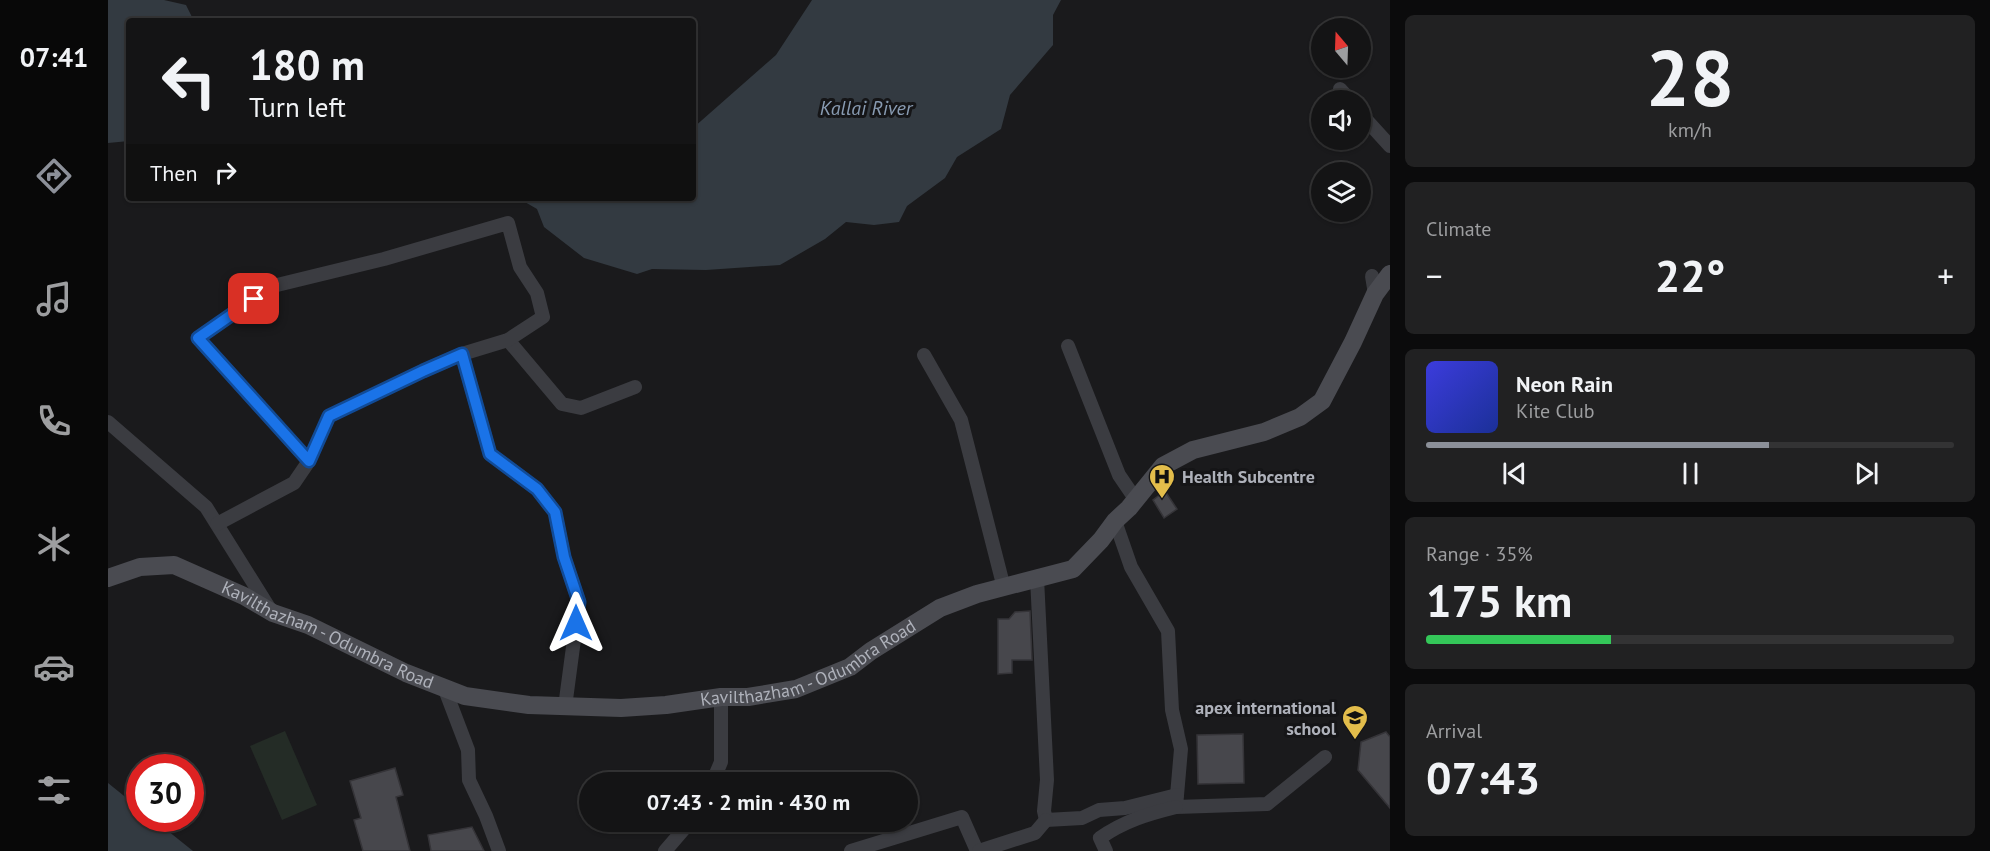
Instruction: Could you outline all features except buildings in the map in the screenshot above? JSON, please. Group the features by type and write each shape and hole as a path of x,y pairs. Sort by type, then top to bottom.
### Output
{"main road":[{"name":"Kavilthazham - Odumbra Road","path":"108,578 140,567 174,565 244,596 273,613 308,625 406,673 465,696 529,705 621,708 676,704 721,697 748,697 796,689 850,666 940,608 977,594 1073,569 1164,466 1193,450 1264,432 1300,417 1322,401 1353,342 1381,275"}],"street":[{"path":"1371,125 1390,146"},
{"path":"217,524 294,483 309,461 329,416 462,354 508,340 543,317 537,293 520,267 508,223 384,259 273,286 198,338 309,461"},
{"path":"508,340 562,404 581,408 635,387"},
{"path":"1068,346 1119,475 1136,500"},
{"path":"462,354 490,454 537,489 555,512 564,557 579,602 565,707"},
{"path":"924,355 961,420 1004,588"},
{"path":"108,422 206,507 273,613"},
{"path":"1115,521 1131,567 1168,632 1172,710 1181,748 1176,801"},
{"path":"1037,578 1047,780 1044,811 1046,820"},
{"path":"444,687 468,750 469,780 500,851"},
{"path":"717,772 721,762 721,697"},
{"path":"851,851 962,817 978,851 1035,833 1046,820 1082,818 1099,810 1176,801 1267,804 1325,758"},
{"path":"1106,851 1100,838 1116,826 1176,801"},
{"path":"665,851 681,832"}],"shaded area":[{"path":"285,731 317,805 282,820 250,746"}],"water":[{"path":"108,0 164,0 186,5 192,18 126,18 126,141 108,143"},
{"name":"Kallai River","path":"812,0 1061,0 1053,15 1053,45 1010,95 1001,129 957,157 945,178 907,206 899,222 874,225 846,222 825,239 780,265 706,270 652,269 637,274 584,258 544,227 537,209 523,201 696,201 696,125 776,55"},
{"path":"108,783 126,798 126,832 169,832 193,851 108,851"}],"place":[{"name":"Health Subcentre","path":"1162,500"},
{"name":"apex international school","path":"1355,741"}],"route":[{"path":"254,299 198,338 309,461 329,416 462,354 490,454 537,489 555,512 564,557 579,602 576,623"}]}
